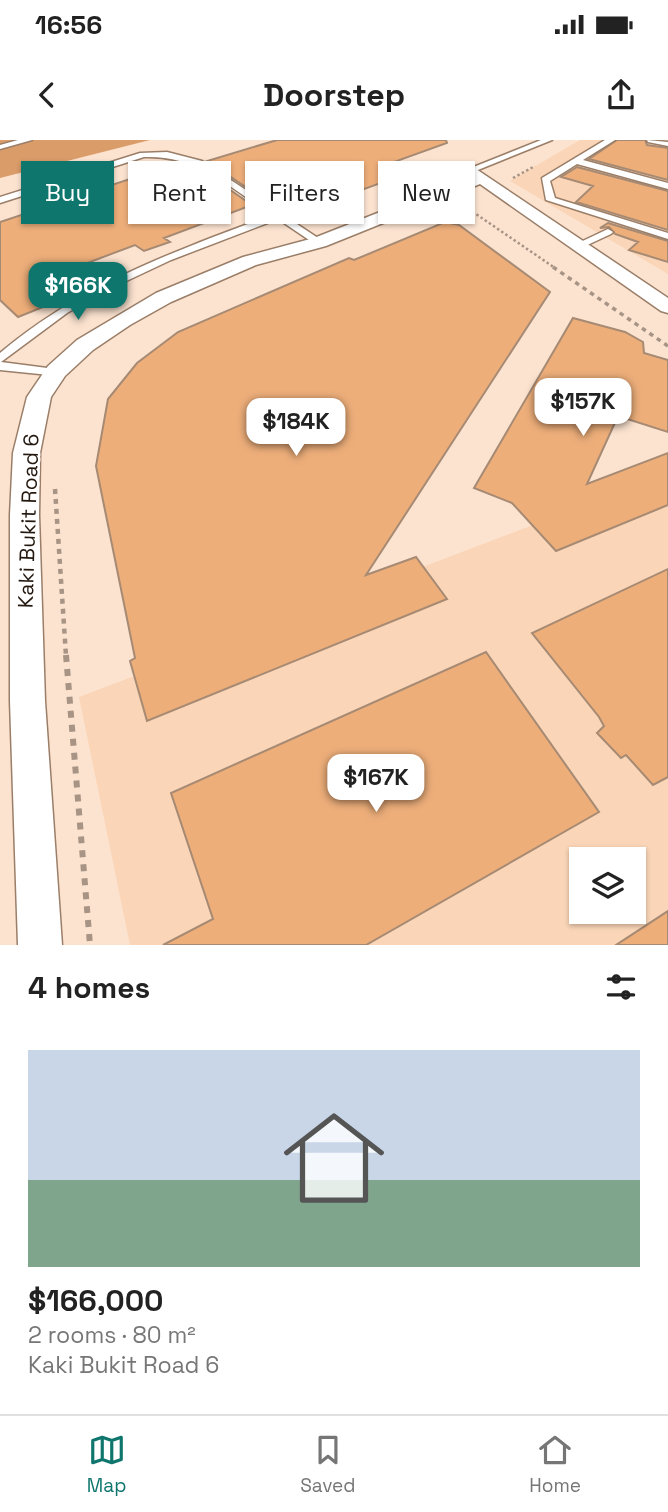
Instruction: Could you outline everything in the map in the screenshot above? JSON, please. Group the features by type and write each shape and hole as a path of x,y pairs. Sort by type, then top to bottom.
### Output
{"street":[{"path":"475,186 668,325"},
{"path":"475,186 577,246 668,307"},
{"path":"491,206 511,211"},
{"name":"Kaki Bukit Road 6","path":"40,945 25,664 25,496 31,424 40,395 55,373 93,338 136,311 306,240 378,214"},
{"name":"Kaki Bukit Road 6","path":"306,240 378,215"}],"lane":[{"path":"0,147 28,140"},
{"path":"475,179 527,155 531,147 548,140"},
{"path":"611,140 545,180 551,200 668,236"},
{"path":"651,140 668,144"},
{"path":"0,200 143,155 167,154 199,163 245,193"},
{"path":"576,161 668,186"},
{"path":"0,359 27,333 66,307 128,273 258,224"},
{"path":"288,224 306,240"},
{"path":"577,246 608,232"},
{"path":"0,366 55,373"}],"path":[{"path":"475,213 668,346"},
{"path":"55,487 65,648 90,945"}],"shaded area":[{"path":"0,140 150,140 67,161 21,161 21,173 0,178"},
{"path":"580,140 668,140 668,274 510,181"},
{"path":"668,474 668,945 130,945 79,697"}],"building":[{"path":"277,140 446,140 447,143 397,161 378,161 378,184 364,189 364,161 245,161 245,187 231,177 231,161 207,161"},
{"path":"617,140 645,140 647,145 668,148 668,180 589,159"},
{"path":"577,167 668,191 668,230 576,202 593,186 561,177"},
{"path":"128,180 128,224 201,224 164,238 170,242 144,251 135,245 74,268 83,275 75,278 88,289 18,317 0,300 0,222 21,215 21,224 114,224 114,184"},
{"path":"231,191 245,200 245,208 231,213"},
{"path":"608,223 668,241 668,262 629,250 638,242 615,234 609,227 600,228"},
{"path":"440,224 454,224 550,292 366,575 416,557 447,599 147,721 130,661 135,658 96,466 108,399 137,363 178,332 349,258 354,260"},
{"path":"573,318 625,332 643,342 644,353 668,360 668,432 618,416 587,484 668,453 668,505 556,551 512,503 474,488"},
{"path":"668,569 668,777 653,785 626,755 621,758 597,733 604,726 599,717 532,633"},
{"path":"486,652 599,812 366,945 163,945 213,919 171,793"},
{"path":"668,911 668,945 616,945"}]}
